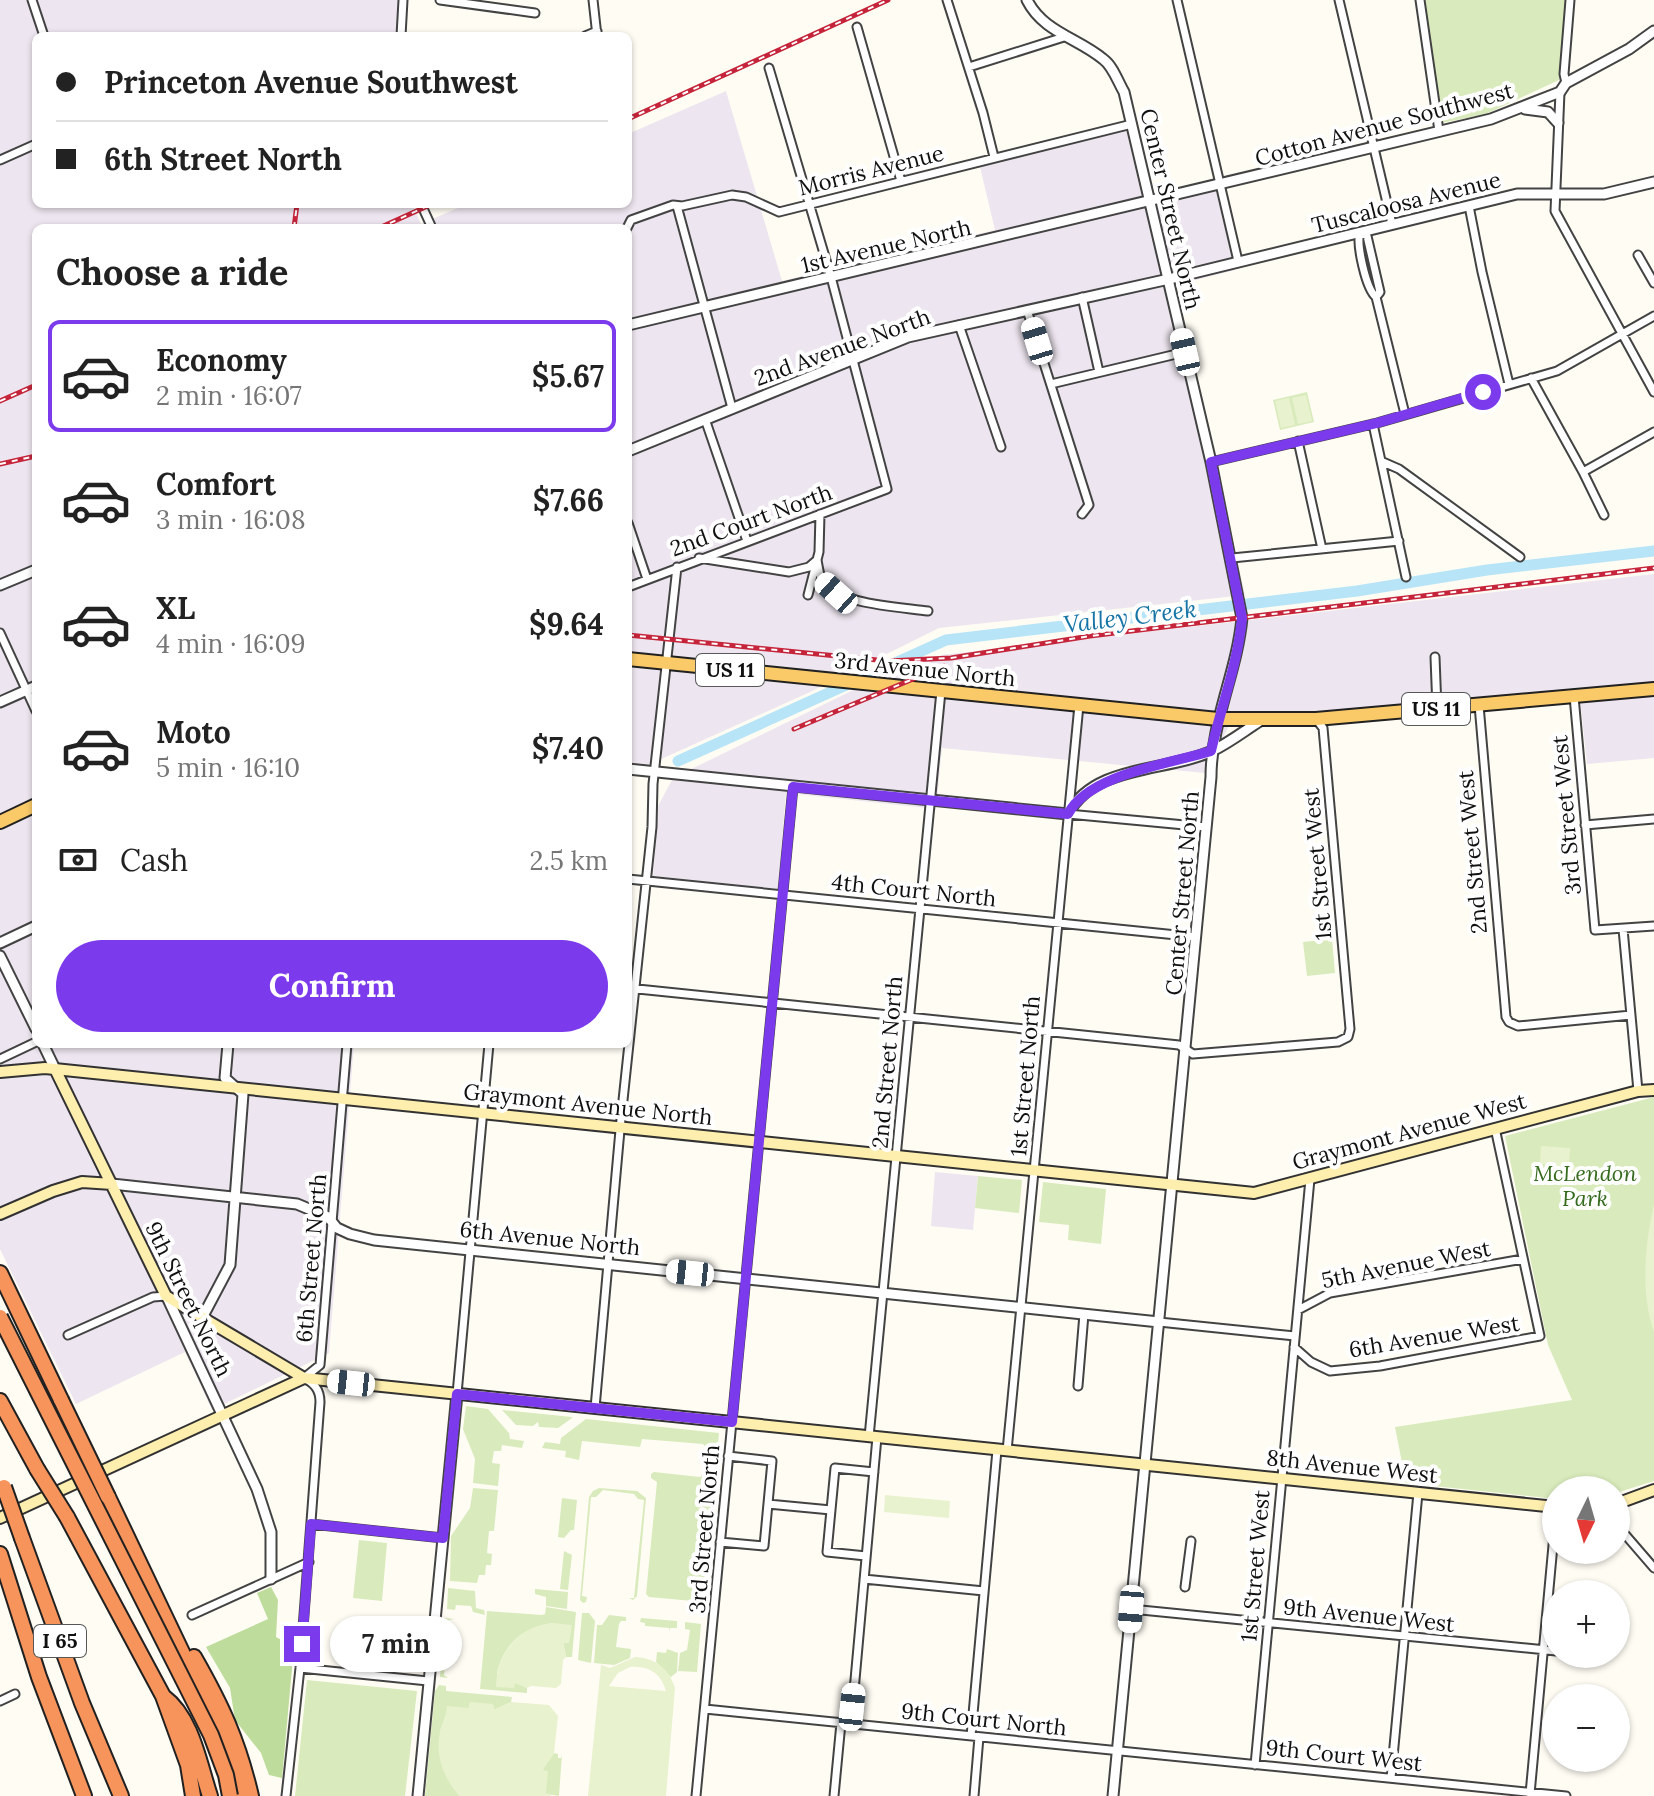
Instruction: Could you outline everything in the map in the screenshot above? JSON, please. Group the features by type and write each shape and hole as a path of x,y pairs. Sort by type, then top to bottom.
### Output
{"highway":[{"path":"0,1273 221,1734 241,1796"},
{"path":"0,1317 211,1735 226,1775 230,1796"},
{"path":"0,1401 67,1517 163,1696 188,1765 193,1796"},
{"name":"I 65","path":"1,1482 82,1703 121,1796"},
{"path":"0,1554 39,1677 84,1796"},
{"path":"146,1573 222,1706 251,1796"},
{"path":"163,1696 178,1707 210,1796"}],"main road":[{"name":"3rd Avenue North","path":"632,659 1218,719"},
{"name":"US 11","path":"1218,719 1316,719 1654,689"},
{"path":"0,822 32,807"},
{"name":"Graymont Avenue North","path":"0,1072 55,1069 1172,1184"},
{"name":"9th Street North","path":"55,1069 166,1296"},
{"name":"Graymont Avenue West","path":"1172,1184 1254,1193 1638,1091 1654,1090"},
{"name":"6th Avenue North","path":"0,1214 82,1182 112,1184"},
{"path":"166,1296 304,1378"},
{"path":"0,1518 304,1378"},
{"name":"8th Avenue West","path":"304,1378 1542,1508"},
{"path":"1630,1499 1654,1490"}],"street":[{"path":"32,0 43,32"},
{"path":"401,32 403,0"},
{"path":"440,0 535,13"},
{"path":"593,0 597,32"},
{"path":"947,0 994,157"},
{"name":"Center Street North","path":"1027,0 1041,20 1107,61 1124,92 1152,201 1242,614 1240,644 1211,751 1196,937 1113,1796"},
{"path":"1177,0 1238,261"},
{"path":"1339,0 1392,224"},
{"path":"1420,0 1439,131"},
{"path":"1570,0 1558,123 1555,211 1654,392"},
{"path":"857,27 901,181"},
{"name":"Cotton Avenue Southwest","path":"1152,201 1491,119 1563,88 1654,31"},
{"path":"969,67 1064,37"},
{"path":"769,68 853,357"},
{"path":"1514,110 1542,110 1558,123"},
{"name":"Morris Avenue","path":"629,224 631,220 677,206 732,195 746,197 779,212 1132,124"},
{"path":"0,160 32,146"},
{"name":"Tuscaloosa Avenue","path":"1169,279 1517,194 1604,194 1654,182"},
{"name":"1st Avenue North","path":"632,324 1152,201"},
{"path":"677,206 732,408"},
{"path":"1469,206 1509,384"},
{"path":"1360,232 1367,236 1380,292 1376,297 1405,414"},
{"path":"1638,255 1654,281"},
{"name":"2nd Avenue North","path":"632,449 908,337 1169,279"},
{"path":"1082,297 1099,372"},
{"path":"1027,310 1089,505 1082,514"},
{"path":"1211,462 1373,424 1557,371 1654,316"},
{"path":"959,325 1001,447"},
{"path":"1051,384 1185,352"},
{"name":"2nd Court North","path":"632,585 887,489 853,357"},
{"path":"1531,378 1604,515"},
{"path":"705,419 747,541"},
{"path":"1373,424 1406,577"},
{"path":"1583,472 1654,432"},
{"path":"1298,441 1322,549"},
{"path":"1383,462 1399,469 1520,557"},
{"path":"808,595 817,560 820,514"},
{"path":"632,535 647,579"},
{"path":"1232,558 1399,541"},
{"path":"699,558 789,572 809,567 817,560"},
{"path":"817,560 822,581 836,593 867,603 928,611"},
{"path":"632,980 677,567"},
{"path":"0,585 32,572"},
{"path":"0,633 31,688 0,702"},
{"path":"1435,657 1437,709"},
{"name":"2nd Street North","path":"851,1724 874,1472 873,1437 883,1293 941,691"},
{"name":"3rd Street West","path":"1574,696 1595,930 1623,929"},
{"name":"1st Street North","path":"974,1796 984,1591 1021,1308 1079,705"},
{"name":"2nd Street West","path":"1479,705 1506,1017 1518,1026 1631,1015"},
{"name":"1st Street West","path":"1185,1051 1193,1054 1338,1042 1348,1037 1323,728 1316,719"},
{"path":"1068,814 1081,796 1105,782 1211,751 1260,721"},
{"path":"632,769 1206,827"},
{"name":"3rd Street North","path":"696,1796 793,787"},
{"path":"1585,825 1654,819"},
{"name":"4th Court North","path":"632,879 1196,937"},
{"path":"1638,1091 1623,929 1654,926"},
{"path":"0,943 32,928"},
{"path":"0,956 32,1021"},
{"path":"632,988 1179,1045 1185,1051"},
{"path":"0,1059 32,1044"},
{"name":"9th Street North","path":"45,1048 55,1069"},
{"path":"202,1318 229,1270 243,1094 225,1078 228,1048"},
{"name":"6th Street North","path":"304,1378 320,1365 347,1048"},
{"path":"418,1796 472,1250 489,1048"},
{"path":"595,1408 627,1048"},
{"path":"1495,1128 1523,1259"},
{"name":"1st Street West","path":"1255,1765 1310,1179"},
{"name":"6th Avenue North","path":"112,1184 297,1204 328,1217 350,1234 374,1240 1159,1322"},
{"name":"5th Avenue West","path":"1298,1310 1330,1293 1523,1259"},
{"name":"6th Avenue West","path":"1294,1347 1311,1362 1330,1371 1380,1366 1540,1336 1523,1259"},
{"path":"68,1335 153,1297 166,1296"},
{"name":"9th Street North","path":"166,1296 257,1489 271,1532 271,1579"},
{"path":"1078,1386 1084,1314"},
{"path":"1159,1322 1295,1336"},
{"path":"286,1796 309,1562 320,1392 304,1378"},
{"path":"720,1542 764,1546 772,1461 728,1456"},
{"path":"866,1556 827,1552 835,1468 874,1472"},
{"path":"1391,1778 1418,1493"},
{"path":"768,1504 831,1510"},
{"path":"311,1524 443,1538"},
{"path":"1630,1540 1654,1568"},
{"path":"1185,1587 1191,1541"},
{"path":"192,1615 309,1562"},
{"path":"864,1579 984,1591"},
{"name":"9th Avenue West","path":"1131,1609 1542,1650"},
{"path":"1530,1794 1542,1661"},
{"path":"300,1668 428,1681"},
{"path":"0,1701 15,1694"},
{"name":"9th Court North","path":"705,1709 1117,1751"},
{"path":"834,1796 841,1723"},
{"name":"9th Court West","path":"1117,1751 1566,1796"}],"shaded area":[{"path":"0,0 400,0 398,32 32,32 32,208 414,208 421,224 32,224 32,1048 354,1048 329,1353 212,1410 185,1352 76,1404 0,1249"},
{"path":"726,91 782,281 995,230 980,167 1126,129 1142,197 1213,179 1235,270 1176,285 1245,595 939,628 810,692 632,772 632,224 421,224 458,208 632,208 632,132"},
{"path":"1654,574 1654,758 1587,764 1579,689 1307,713 1235,714 1205,773 942,748 936,809 786,793 778,889 653,876 658,806 673,778 876,679 942,655"},
{"path":"935,1172 978,1176 973,1230 931,1226"}],"green space":[{"path":"1423,0 1566,0 1559,80 1486,114 1442,123"},
{"path":"1307,392 1314,422 1280,430 1273,400"},
{"path":"1306,395 1312,421 1298,424 1292,398"},
{"path":"1289,398 1295,425 1281,428 1275,401"},
{"path":"1332,939 1335,973 1307,976 1303,942"},
{"name":"McLendon Park","path":"1654,1097 1654,1481 1630,1489 1630,1476 1542,1476 1542,1498 1406,1483 1395,1427 1572,1400 1548,1345 1505,1136"},
{"path":"1541,1146 1570,1148 1569,1166 1584,1167 1583,1185 1555,1184 1556,1165 1540,1164"},
{"path":"978,1176 1022,1180 1019,1213 975,1208"},
{"path":"1043,1182 1106,1189 1101,1244 1068,1240 1069,1225 1039,1222"},
{"path":"1654,1204 1654,1332 1647,1301 1645,1268"},
{"path":"466,1406 488,1409 509,1433 510,1439 524,1441 522,1448 502,1445 501,1451 494,1451 492,1463 500,1464 498,1486 473,1483 475,1459 463,1429"},
{"path":"502,1410 572,1418 558,1428 539,1427 538,1422 533,1426 516,1425"},
{"path":"586,1419 719,1433 704,1602 649,1597 646,1594 657,1482 651,1474 700,1477 708,1470 709,1451 703,1444 642,1439 640,1447 582,1441 579,1460 565,1457 566,1451 542,1448 545,1442 560,1444 561,1438"},
{"path":"473,1488 498,1490 494,1531 489,1531 487,1553 492,1554 491,1565 486,1565 485,1575 479,1575 477,1583 450,1581 451,1536 470,1508"},
{"path":"599,1488 637,1491 646,1498 637,1596 633,1600 629,1598 634,1598 644,1500 634,1494 603,1490 596,1497 591,1497 582,1596 587,1597 586,1602 580,1600 589,1497"},
{"path":"885,1495 950,1501 949,1518 884,1512"},
{"path":"562,1498 577,1500 574,1530 564,1538 558,1537"},
{"path":"359,1540 387,1543 382,1601 353,1598"},
{"path":"564,1551 572,1555 568,1590 560,1589"},
{"path":"271,1587 278,1600 276,1637 294,1647 282,1778 269,1775 261,1753 235,1720 230,1688 206,1647 268,1619 257,1593"},
{"path":"448,1588 475,1591 476,1608 484,1610 485,1615 473,1612 471,1606 456,1605 455,1610 447,1609"},
{"path":"535,1589 568,1592 567,1609 546,1606 546,1597 535,1594"},
{"path":"546,1607 576,1612 572,1657 566,1657 563,1642 553,1623 532,1628 509,1646 497,1674 527,1688 527,1693 480,1689 487,1611 542,1615"},
{"path":"582,1613 589,1613 595,1621 591,1663 578,1660"},
{"path":"609,1615 626,1617 626,1621 619,1624 616,1647 631,1649 630,1658 614,1665 594,1663 597,1625 602,1625"},
{"path":"445,1618 454,1619 449,1620 444,1675 448,1678 440,1677"},
{"path":"641,1618 677,1621 677,1628 670,1628 670,1632 669,1628 645,1626 640,1622"},
{"path":"685,1622 701,1624 697,1672 678,1671 680,1653 687,1650 690,1630 685,1629"},
{"path":"553,1623 572,1625 569,1643 563,1643 566,1657 563,1660 561,1684 556,1688 527,1688 515,1683 514,1688 496,1687 500,1663 511,1643 529,1630"},
{"path":"667,1649 678,1653 677,1672 671,1677 656,1662 657,1652 666,1653"},
{"path":"635,1657 642,1658 660,1665 672,1681 675,1688 666,1796 588,1796 601,1665 610,1668","holes":["637,1667 657,1675 666,1691 609,1686 618,1673"]},
{"path":"307,1680 417,1691 405,1796 295,1796"},
{"path":"439,1685 446,1686 446,1691 512,1697 511,1702 494,1710 493,1705 470,1703 469,1708 447,1713 441,1734 441,1756 447,1778 460,1796 425,1796 435,1691"},
{"path":"470,1702 493,1704 494,1710 511,1702 549,1705 558,1716 554,1753 543,1770 548,1771 546,1793 552,1796 460,1796 442,1766 439,1740 447,1706 469,1708"},
{"path":"554,1753 558,1754 558,1758 562,1754 559,1796 546,1794 542,1770"}],"waterway":[{"name":"Valley Creek","path":"678,761 946,640 1357,591 1487,570 1654,551"}],"railway":[{"path":"632,117 888,0"},
{"path":"294,224 296,208"},
{"path":"388,224 423,208"},
{"path":"0,401 32,387"},
{"path":"0,464 32,457"},
{"path":"632,635 887,661 951,658 1090,636 1654,568"},
{"path":"794,729 944,666"}],"route":[{"path":"302,1644 311,1524 443,1538 457,1394 732,1422 793,787 1068,814 1081,796 1095,786 1211,751 1240,644 1242,618 1211,462 1377,423 1483,392"}]}
